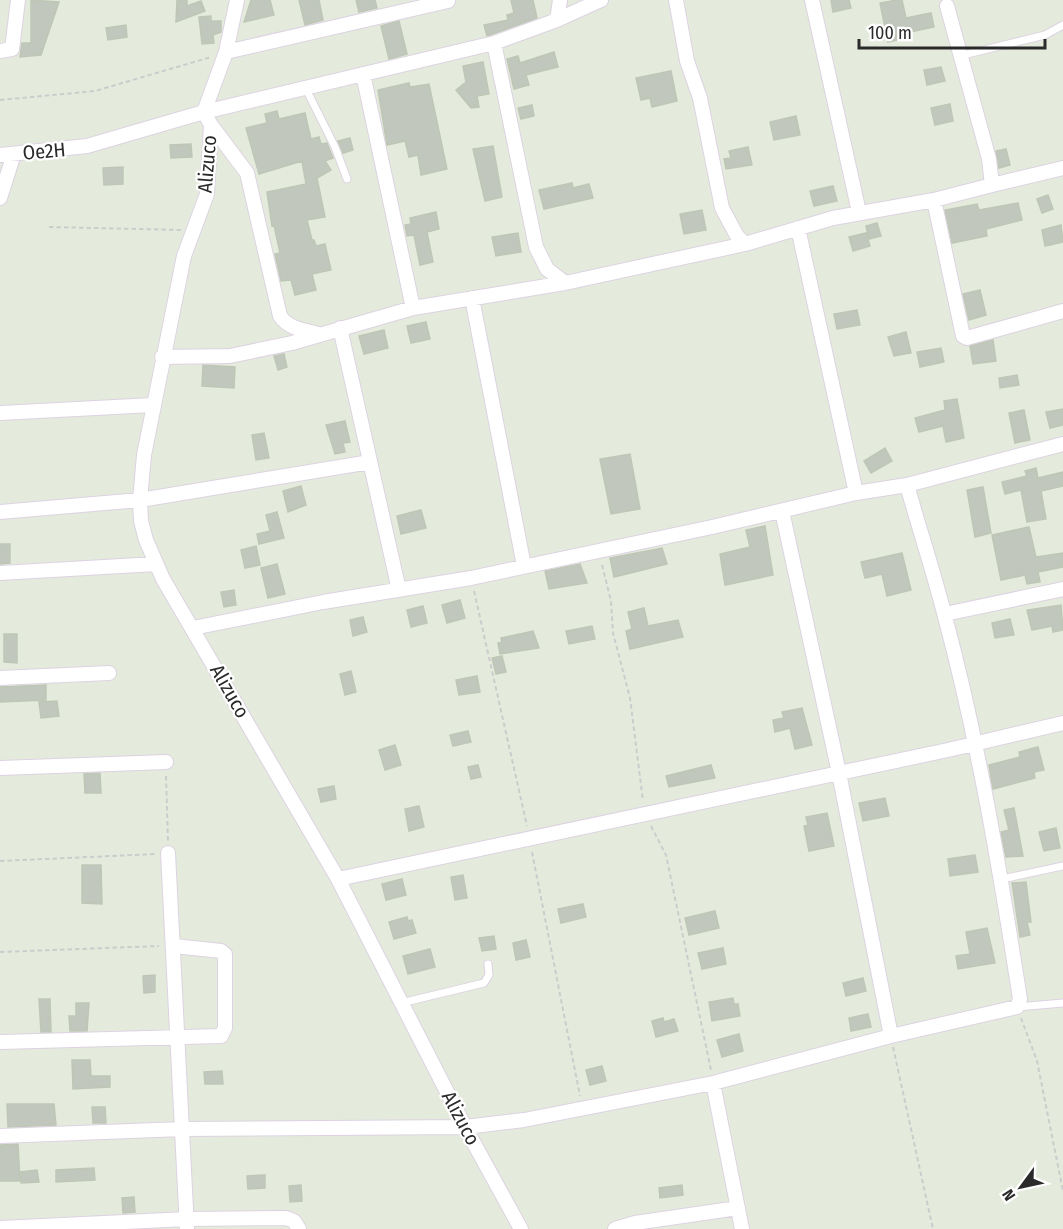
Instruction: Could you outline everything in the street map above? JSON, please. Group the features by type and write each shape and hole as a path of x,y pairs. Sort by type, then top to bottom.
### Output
{"street":[{"path":"0,51 12,49 18,0"},
{"path":"204,112 226,52 237,0"},
{"path":"557,20 560,0"},
{"name":"Oe2H","path":"7,154 87,146 204,112 494,42 557,20 602,0"},
{"path":"676,0 687,61 700,98 722,208 730,225 745,244"},
{"path":"812,0 859,212"},
{"path":"226,52 448,1"},
{"path":"947,6 989,159 992,185"},
{"path":"494,42 536,247 547,269 565,283"},
{"path":"363,74 413,308"},
{"name":"Alizuco","path":"204,112 211,125 207,194 184,256 162,357 140,500 141,521 156,564 338,879 465,1127 521,1229"},
{"path":"211,125 247,172 280,316 285,323 295,328 320,334"},
{"path":"0,198 7,154"},
{"path":"162,357 230,356 413,308 565,283 745,244 859,212 934,200 1063,168"},
{"path":"934,200 963,336 967,338 1063,310"},
{"path":"798,228 856,493"},
{"path":"472,298 525,566"},
{"path":"340,328 399,590"},
{"path":"0,413 153,405"},
{"path":"193,628 525,566 856,493 907,485 1063,444"},
{"path":"0,512 140,500 370,462"},
{"path":"0,1136 182,1129 465,1127 524,1120 713,1083 891,1036 1017,1007 1020,999 1002,879 974,743 945,614 907,485"},
{"path":"782,511 839,773 891,1036"},
{"path":"0,573 156,564"},
{"path":"945,614 1063,589"},
{"path":"0,678 109,673"},
{"path":"338,879 1063,723"},
{"path":"0,768 166,762"},
{"path":"168,853 187,1224"},
{"path":"0,1042 176,1039 225,1034 226,958 221,951 174,946"},
{"path":"713,1083 742,1229"},
{"path":"615,1229 634,1223 738,1208"},
{"path":"0,1228 187,1224 286,1218 294,1221 299,1229"}],"lane":[{"path":"959,56 1045,35 1063,25"},
{"path":"306,89 335,147 346,179"},
{"path":"1002,879 1063,866"},
{"path":"402,1003 484,983 489,975 488,964"},
{"path":"1017,1007 1063,1003"}],"path":[{"path":"0,100 94,91 226,52"},
{"path":"49,227 193,230"},
{"path":"0,861 168,853 166,762"},
{"path":"0,952 174,946"},
{"path":"1017,1007 1037,1061 1063,1191"},
{"path":"891,1036 933,1229"}],"building":[{"path":"31,0 59,2 41,55 20,57 22,43 31,43"},
{"path":"177,0 187,0 187,6 201,1 205,11 176,22"},
{"path":"251,0 270,0 274,15 244,22"},
{"path":"299,0 319,0 323,20 305,25"},
{"path":"356,0 375,0 377,8 359,12"},
{"path":"511,0 533,0 537,18 487,36 484,25 508,20 507,15 514,13"},
{"path":"831,0 849,0 851,8 833,12"},
{"path":"902,0 906,18 931,13 934,27 901,34 902,39 888,42 880,3"},
{"path":"211,16 211,21 221,21 221,32 213,35 214,43 202,44 199,17"},
{"path":"399,21 407,54 389,59 381,26"},
{"path":"126,25 127,37 108,40 106,28"},
{"path":"554,52 558,67 526,75 529,85 514,89 507,59 518,56 520,63"},
{"path":"483,62 489,94 477,96 479,107 471,108 456,90 466,82 463,66"},
{"path":"941,67 945,81 927,85 924,70"},
{"path":"671,71 677,101 652,107 650,98 641,100 636,78"},
{"path":"409,83 410,87 429,84 447,169 421,175 418,155 409,157 405,141 387,145 378,90"},
{"path":"950,104 953,121 935,125 931,108"},
{"path":"532,105 534,116 521,119 518,108"},
{"path":"277,111 279,119 305,113 311,139 319,137 321,144 327,143 333,158 325,161 331,170 317,178 325,217 307,220 312,240 316,246 325,244 331,270 312,274 316,290 295,295 291,280 281,281 275,254 280,253 274,225 272,226 267,192 306,184 302,161 259,174 246,128 267,123 265,114"},
{"path":"796,116 800,135 774,140 770,122"},
{"path":"350,138 353,150 343,153 338,141"},
{"path":"191,144 192,157 171,158 170,145"},
{"path":"493,146 502,197 485,201 473,149"},
{"path":"748,147 752,165 726,169 724,159 731,158 729,151"},
{"path":"1006,149 1010,165 999,168 996,151"},
{"path":"123,167 123,184 104,185 103,168"},
{"path":"572,183 573,188 589,184 593,198 544,209 539,190"},
{"path":"833,186 837,201 814,206 810,191"},
{"path":"1048,195 1053,209 1042,213 1037,199"},
{"path":"1018,203 1022,220 986,229 987,236 952,243 945,210 977,204 979,210"},
{"path":"702,210 706,230 684,234 680,214"},
{"path":"436,212 439,229 427,232 433,262 420,265 414,235 407,236 405,225 411,224 410,218"},
{"path":"877,223 881,236 869,239 866,226"},
{"path":"1061,225 1063,242 1045,246 1042,230"},
{"path":"518,233 521,252 496,256 492,237"},
{"path":"866,233 870,246 853,251 849,237"},
{"path":"980,290 986,315 969,320 963,294"},
{"path":"857,310 860,325 837,329 834,314"},
{"path":"426,322 430,339 411,343 407,326"},
{"path":"384,330 388,348 364,354 359,336"},
{"path":"906,332 911,353 894,356 888,337"},
{"path":"993,340 996,361 973,364 970,346"},
{"path":"941,348 944,362 920,367 917,352"},
{"path":"284,354 287,367 278,370 274,356"},
{"path":"203,365 235,367 234,388 202,386"},
{"path":"1017,375 1019,385 1000,388 999,378"},
{"path":"957,399 964,438 946,442 943,426 919,432 915,418 945,410 944,401"},
{"path":"1063,409 1063,425 1050,428 1046,412"},
{"path":"1024,410 1030,440 1015,443 1009,413"},
{"path":"345,421 350,442 343,443 345,452 335,454 326,425"},
{"path":"264,433 269,458 256,460 252,435"},
{"path":"885,448 892,461 871,473 864,461"},
{"path":"630,454 640,509 611,514 600,459"},
{"path":"1036,468 1038,478 1063,472 1063,486 1041,491 1046,519 1027,522 1021,490 1005,494 1002,482 1027,476 1025,471"},
{"path":"301,486 306,505 288,512 283,491"},
{"path":"983,487 991,533 975,537 967,490"},
{"path":"421,510 426,528 401,534 397,516"},
{"path":"277,512 284,538 259,544 257,534 270,531 266,515"},
{"path":"765,526 773,575 725,585 720,554 750,547 746,530"},
{"path":"1029,527 1036,557 1063,553 1063,567 1038,572 1040,582 1027,584 1025,575 1001,580 992,535"},
{"path":"0,544 10,544 10,563 0,564"},
{"path":"256,546 260,565 245,568 241,550"},
{"path":"662,548 667,564 614,577 610,558"},
{"path":"902,553 911,590 887,596 882,574 865,578 861,562"},
{"path":"277,564 285,594 268,598 261,568"},
{"path":"580,564 587,583 549,589 545,571"},
{"path":"234,590 236,605 224,607 221,592"},
{"path":"460,600 465,618 447,623 442,605"},
{"path":"1061,605 1063,630 1053,632 1052,626 1032,630 1027,610"},
{"path":"423,606 427,623 411,627 407,610"},
{"path":"644,608 648,626 678,620 683,637 630,649 626,631 632,629 628,612"},
{"path":"363,617 367,632 353,636 350,620"},
{"path":"1010,619 1014,635 995,638 992,623"},
{"path":"592,626 595,639 569,644 566,631"},
{"path":"533,631 539,648 500,654 498,643 502,642 501,638"},
{"path":"4,634 17,634 17,663 4,662"},
{"path":"502,656 506,672 496,674 492,658"},
{"path":"351,671 356,692 345,695 340,674"},
{"path":"477,676 480,692 459,695 456,680"},
{"path":"46,685 46,700 0,702 0,687"},
{"path":"57,701 59,716 41,718 39,702"},
{"path":"802,708 812,745 795,749 790,728 775,732 773,720 784,718 782,712"},
{"path":"468,731 471,742 453,746 450,735"},
{"path":"395,745 401,765 385,770 379,750"},
{"path":"1038,747 1044,770 1034,772 1035,778 993,789 989,765 1020,757 1019,752"},
{"path":"478,765 481,777 471,779 468,767"},
{"path":"711,765 715,778 669,787 666,776"},
{"path":"100,773 101,793 85,793 84,774"},
{"path":"334,786 336,799 321,802 318,789"},
{"path":"885,798 889,816 863,821 859,803"},
{"path":"419,806 424,827 409,831 405,809"},
{"path":"1014,808 1023,856 1006,857 1001,832 1009,830 1004,810"},
{"path":"827,813 834,846 809,851 804,826 808,825 806,817"},
{"path":"1056,828 1060,848 1044,851 1039,832"},
{"path":"975,855 978,872 950,876 948,859"},
{"path":"82,865 101,865 102,904 82,903"},
{"path":"463,875 467,898 455,900 451,877"},
{"path":"402,879 406,895 386,900 382,884"},
{"path":"1026,882 1031,922 1027,922 1030,935 1020,937 1012,883"},
{"path":"583,904 586,917 561,923 558,909"},
{"path":"715,911 719,928 689,935 685,918"},
{"path":"407,917 408,921 412,920 416,933 394,939 389,922"},
{"path":"987,928 995,963 958,969 956,956 970,954 966,932"},
{"path":"494,936 496,949 482,951 479,938"},
{"path":"526,940 530,957 516,960 513,943"},
{"path":"723,948 726,964 702,969 698,953"},
{"path":"430,949 435,967 408,974 403,956"},
{"path":"155,975 155,992 144,993 143,976"},
{"path":"863,978 866,991 846,996 843,983"},
{"path":"733,998 734,1004 738,1004 740,1016 712,1021 709,1002"},
{"path":"39,999 50,999 51,1032 41,1032"},
{"path":"76,1003 89,1003 87,1031 70,1031 69,1016 76,1016"},
{"path":"868,1014 871,1027 851,1031 849,1018"},
{"path":"663,1018 664,1022 674,1019 678,1031 656,1037 652,1021"},
{"path":"739,1034 743,1051 722,1057 717,1040"},
{"path":"72,1060 90,1060 91,1076 110,1076 110,1087 73,1089"},
{"path":"602,1066 606,1081 590,1085 586,1070"},
{"path":"222,1071 223,1084 205,1084 204,1072"},
{"path":"7,1104 54,1104 56,1125 8,1127"},
{"path":"92,1107 105,1107 106,1123 93,1123"},
{"path":"18,1144 20,1181 0,1181 0,1145"},
{"path":"94,1168 95,1180 56,1182 56,1170"},
{"path":"37,1170 39,1182 21,1183 20,1172"},
{"path":"265,1175 265,1188 248,1189 247,1176"},
{"path":"301,1185 302,1201 290,1202 289,1186"},
{"path":"682,1185 683,1195 660,1198 659,1188"},
{"path":"134,1197 135,1212 123,1213 122,1198"}]}
